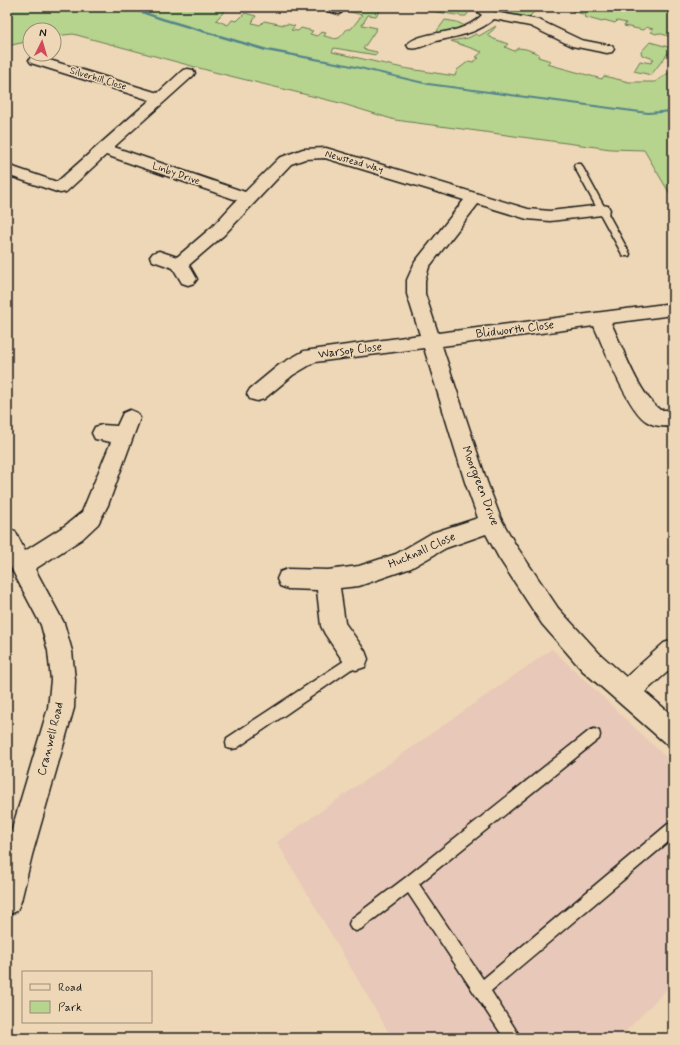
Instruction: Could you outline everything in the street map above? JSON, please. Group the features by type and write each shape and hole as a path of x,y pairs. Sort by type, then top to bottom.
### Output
{"street":[{"path":"477,7 491,15 534,23 572,40 583,49 606,49"},
{"path":"419,38 457,34 468,31 481,25 491,15"},
{"name":"Silverhill Close","path":"43,62 160,98"},
{"path":"7,170 60,188 188,74"},
{"name":"Linby Drive","path":"104,149 248,198"},
{"name":"Newstead Way","path":"159,257 184,271 248,198 285,161 295,156 317,152 326,153 474,198 522,204 527,214 550,216 602,210"},
{"name":"Moorgreen Drive","path":"474,198 421,266 416,280 416,294 476,482 492,522 507,551 550,616 591,662 673,733"},
{"name":"Blidworth Close","path":"430,340 673,309"},
{"path":"600,319 644,409 653,416 673,418"},
{"name":"Warsop Close","path":"258,394 286,370 311,356 430,340"},
{"path":"22,565 74,532 90,518 97,505 126,426 102,433"},
{"name":"Hucknall Close","path":"288,579 328,580 359,576 403,561 440,540 492,522"},
{"name":"Cranwell Road","path":"7,538 52,624 60,650 63,680 61,708 18,855 7,901"},
{"path":"328,580 333,626 356,658"},
{"path":"627,692 673,651"}],"lane":[{"path":"318,7 339,12"},
{"path":"578,166 626,254"},
{"path":"232,743 356,658"},
{"path":"356,924 594,735"},
{"path":"482,990 673,829"},
{"path":"410,882 513,1038"}],"shaded area":[{"path":"552,649 673,764 673,983 619,1038 392,1038 277,842"}],"green space":[{"path":"7,7 229,7 216,20 228,25 232,20 237,21 245,13 256,16 252,23 260,25 264,21 284,25 287,24 295,26 291,30 298,31 301,28 313,31 310,34 317,36 321,32 326,33 324,36 335,39 339,38 347,29 351,29 362,15 347,11 350,8 382,7 376,16 368,15 362,25 377,28 363,49 377,52 376,55 334,48 332,52 403,68 455,76 457,70 469,61 473,62 479,58 476,57 482,52 451,41 468,38 476,34 479,36 496,26 487,35 508,44 505,47 514,51 518,48 526,49 539,54 538,57 551,61 547,64 602,79 604,76 629,82 655,82 673,70 673,199 644,150 611,149 395,120 340,103 214,72 73,34 62,35 62,22 22,22 22,43 7,46"},
{"path":"407,7 463,7 469,12 466,16 462,16"},
{"path":"489,7 520,10 522,7 539,7 529,17 497,11"},
{"path":"568,7 652,7 650,9 656,11 659,8 673,13 673,35 672,37 658,33 656,34 651,32 653,29 646,27 643,30 624,26 626,23 617,21 615,23 604,20 602,22 584,17 586,15 572,11 572,8"},
{"path":"445,20 457,22 469,28 439,34 437,31"},
{"path":"650,42 672,48 651,75 634,71 640,61 651,63 654,59 642,55 641,52"}],"waterway":[{"path":"7,8 22,7"},
{"path":"126,7 267,50 347,65 428,84 648,113 673,111"}]}
